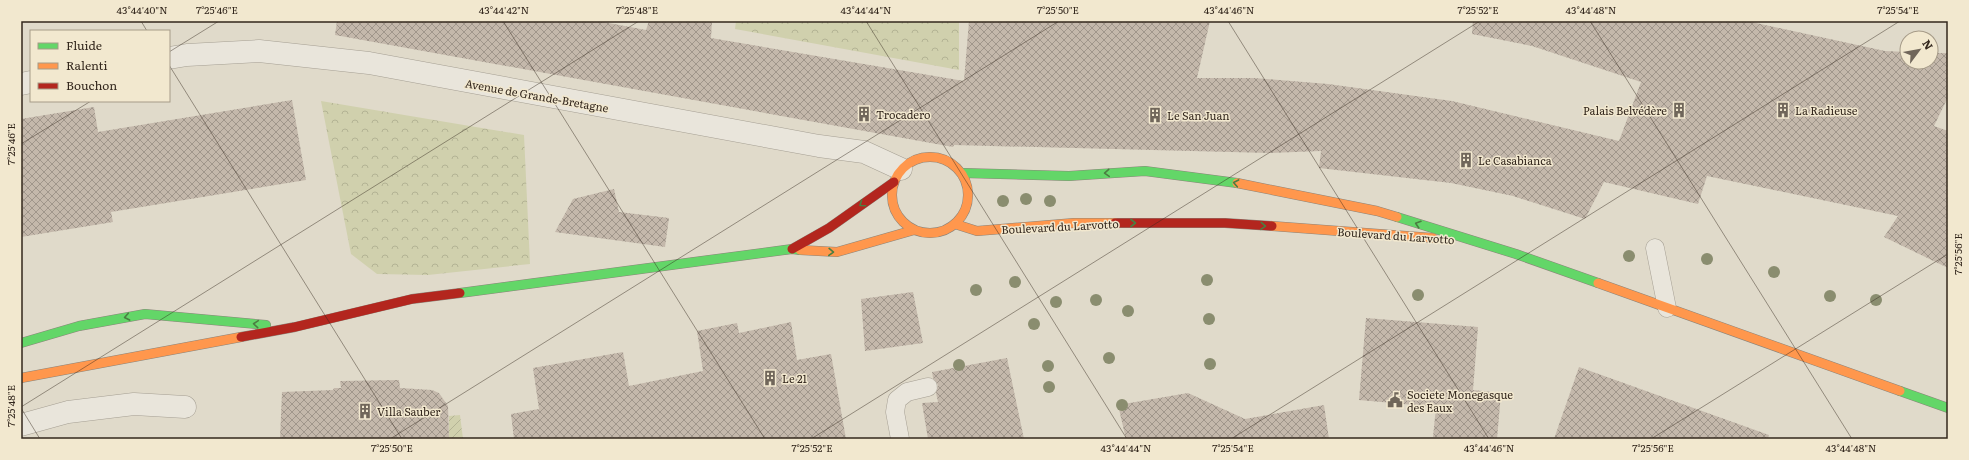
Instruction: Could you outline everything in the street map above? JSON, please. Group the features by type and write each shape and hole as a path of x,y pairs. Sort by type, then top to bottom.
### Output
{"main road":[{"path":"792,250 829,228 916,159 933,156 950,161 963,173 968,186 968,200 964,214 955,224 943,231 928,233 914,230 903,222 895,210 891,196 897,175"},
{"name":"Boulevard du Larvotto","path":"963,173 1069,176 1145,171 1227,181 1377,211 1468,240"},
{"name":"Boulevard du Larvotto","path":"955,224 977,231 1074,223 1225,223 1468,240"},
{"path":"21,378 295,328 412,299 792,250 837,252 914,230"},
{"path":"1468,240 1516,254 1948,408"},
{"path":"21,344 79,326 145,314 295,328"}],"street":[{"name":"Avenue de Grande-Bretagne","path":"170,58 187,55 259,51 369,64 819,146 864,152 897,175"},
{"path":"21,425 68,412 134,404 184,407"}],"lane":[{"path":"1655,248 1667,308"},
{"path":"900,439 895,412 897,400 907,392 928,387"}],"green space":[{"path":"736,21 959,21 959,70 735,29"},
{"path":"321,101 524,135 530,264 428,275 377,274 351,254"},
{"path":"460,415 463,439 449,439 449,416"}],"building":[{"path":"337,21 598,21 646,30 649,21 712,21 711,38 964,81 969,21 1210,21 1197,78 1254,78 1328,84 1452,101 1619,141 1641,82 1532,46 1472,34 1473,21 1747,21 1885,51 1899,52 1899,70 1939,70 1939,53 1948,53 1948,97 1934,126 1948,131 1948,268 1884,237 1898,216 1707,176 1698,204 1604,182 1585,219 1513,196 1451,183 1319,168 1321,151 1269,153 954,145 953,147 335,35"},
{"path":"292,100 306,180 111,212 113,222 21,237 21,119 94,107 98,132"},
{"path":"614,189 619,212 669,218 665,247 555,232 573,199"},
{"path":"913,292 923,343 865,351 861,299"},
{"path":"1366,318 1478,327 1473,390 1501,393 1497,439 1433,437 1436,407 1359,400"},
{"name":"Le 21","path":"791,322 797,360 831,354 846,439 514,439 511,414 539,409 533,368 623,352 629,386 703,371 697,331 737,323 739,333"},
{"path":"1007,358 1024,439 928,439 922,403 938,402 936,393 938,385 933,378 932,372"},
{"path":"1579,367 1769,435 1768,439 1554,439"},
{"name":"Villa Sauber","path":"399,380 400,388 432,390 439,393 448,406 449,439 280,439 282,392 333,390 334,388 341,388 340,381"},
{"path":"1188,393 1245,419 1324,405 1329,439 1126,439 1118,405"}],"traffic: fast":[{"path":"963,173 1069,176 1145,171 1237,183"},
{"path":"1397,217 1516,254 1598,283"},
{"path":"460,293 792,249 800,250"},
{"path":"21,343 79,326 145,314 266,325"},
{"path":"1900,391 1948,408"}],"traffic: slow":[{"path":"930,157 945,160 957,168 965,180 968,195 965,210 957,222 945,230 930,233 915,230 903,222 895,210 892,195 895,180 903,168 915,160 930,157"},
{"path":"1237,183 1377,211 1397,217"},
{"path":"955,224 977,231 1074,223 1115,223"},
{"path":"1272,226 1433,238"},
{"path":"800,250 837,252 914,230"},
{"path":"1598,283 1900,391"},
{"path":"21,378 241,337"}],"traffic: jam":[{"path":"792,249 829,228 894,182"},
{"path":"1115,223 1225,223 1272,226"},
{"path":"241,337 295,327 412,299 460,293"}],"place":[{"name":"Palais Belvédère","path":"1679,110"},
{"name":"La Radieuse","path":"1783,110"},
{"name":"Trocadero","path":"864,114"},
{"name":"Le San Juan","path":"1155,115"},
{"name":"Le Casabianca","path":"1466,160"},
{"name":"Le 21","path":"770,378"},
{"name":"Societe Monegasque des Eaux","path":"1395,400"},
{"name":"Villa Sauber","path":"365,411"}]}
